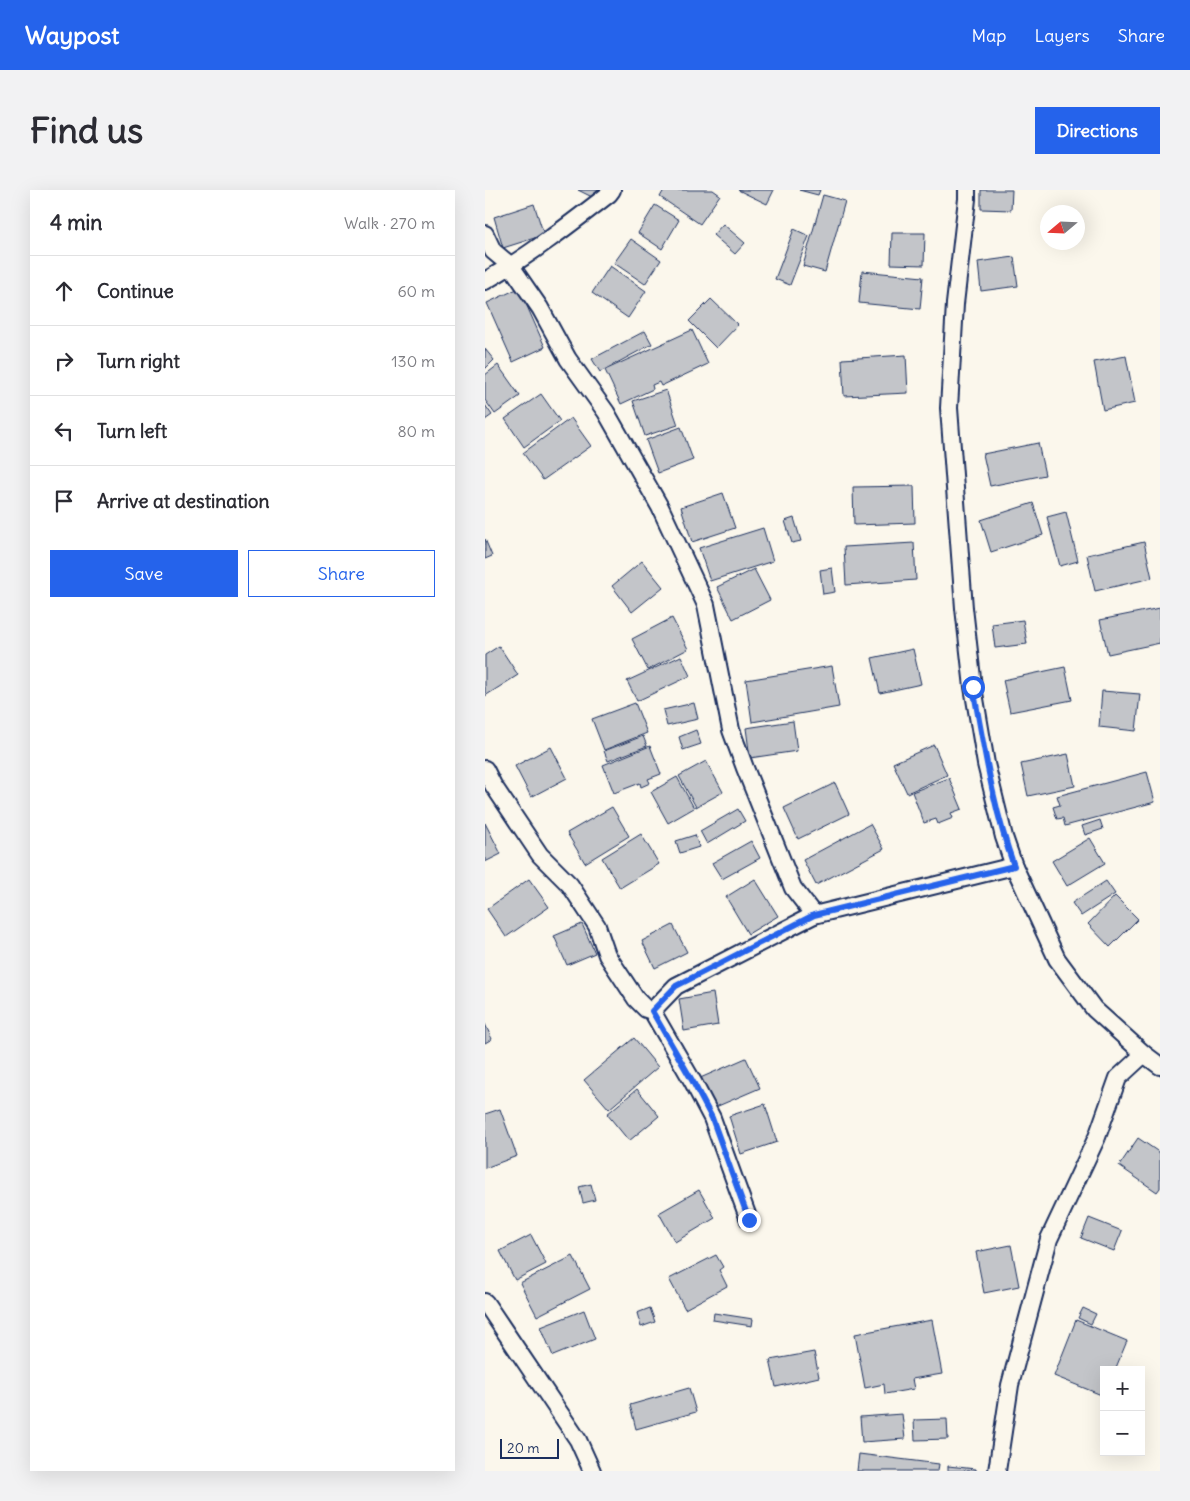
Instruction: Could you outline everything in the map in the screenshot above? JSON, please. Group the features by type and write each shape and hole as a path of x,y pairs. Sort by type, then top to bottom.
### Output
{"street":[{"path":"485,281 558,234 612,190"},
{"path":"967,190 955,304 949,408 964,608 973,687 987,764 1004,837 1014,866 1057,959 1094,1009 1160,1066"},
{"path":"485,234 493,251 511,266 540,308 568,359 606,412 660,507 706,605 731,730 793,888 814,915"},
{"path":"485,769 493,785 540,855 570,885 597,926 607,955 636,999 646,1009 652,1011 712,1118 749,1220"},
{"path":"652,1011 676,986 814,915 1014,866"},
{"path":"997,1471 1010,1385 1049,1240 1097,1137 1118,1078 1144,1054"},
{"path":"485,1302 578,1440 592,1471"}],"building":[{"path":"578,190 598,190 594,198"},
{"path":"664,190 713,190 720,195 700,224 660,197"},
{"path":"738,190 774,190 767,204"},
{"path":"799,190 820,190 818,195"},
{"path":"981,190 1012,190 1011,210 981,209"},
{"path":"823,195 845,201 825,272 803,266"},
{"path":"534,204 544,235 503,248 494,217"},
{"path":"655,205 679,220 662,249 638,233"},
{"path":"723,224 745,243 735,254 713,235"},
{"path":"794,229 809,236 790,285 775,279"},
{"path":"892,233 925,233 924,265 891,264"},
{"path":"631,239 661,260 645,284 614,263"},
{"path":"1014,257 1018,286 981,291 978,262"},
{"path":"610,266 646,291 628,318 592,293"},
{"path":"862,271 923,277 920,309 859,303"},
{"path":"519,288 545,347 513,362 487,303"},
{"path":"711,299 738,325 716,348 689,321"},
{"path":"692,330 708,364 661,386 659,382 652,385 653,389 621,404 605,370"},
{"path":"645,331 652,344 600,372 592,359"},
{"path":"485,349 494,360 485,369"},
{"path":"906,355 908,393 844,396 842,359"},
{"path":"1126,356 1135,403 1103,410 1094,362"},
{"path":"498,365 520,396 495,414 485,400 485,375"},
{"path":"666,390 678,425 645,436 633,401"},
{"path":"541,394 560,421 524,447 505,419"},
{"path":"485,405 492,415 485,420"},
{"path":"571,418 591,446 543,480 523,453"},
{"path":"681,427 693,460 658,473 646,440"},
{"path":"1038,443 1045,475 990,486 983,454"},
{"path":"914,486 915,523 854,525 853,487"},
{"path":"723,493 735,528 692,542 681,507"},
{"path":"1033,503 1043,535 991,552 981,520"},
{"path":"1066,512 1078,561 1060,566 1047,517"},
{"path":"794,518 801,541 792,543 785,521"},
{"path":"763,528 773,561 710,581 699,548"},
{"path":"485,539 492,556 485,559"},
{"path":"1144,542 1152,578 1095,591 1087,555"},
{"path":"914,543 916,580 846,585 844,547"},
{"path":"642,561 663,587 632,612 612,586"},
{"path":"832,568 835,592 823,594 820,570"},
{"path":"754,569 770,600 733,619 717,587"},
{"path":"1160,608 1160,643 1108,654 1100,620"},
{"path":"672,618 688,649 648,670 632,639"},
{"path":"1023,620 1027,644 995,648 992,624"},
{"path":"499,646 518,675 485,696 485,655"},
{"path":"913,649 921,684 880,693 872,658"},
{"path":"681,656 690,676 637,701 627,681"},
{"path":"832,666 839,707 752,722 746,680"},
{"path":"1065,667 1072,700 1010,712 1003,680"},
{"path":"1102,691 1140,694 1136,731 1099,727"},
{"path":"635,703 647,733 604,750 592,719"},
{"path":"694,703 698,719 667,726 663,710"},
{"path":"793,721 797,751 750,758 746,728"},
{"path":"696,730 701,744 683,750 679,737"},
{"path":"643,736 647,746 608,761 604,751"},
{"path":"934,745 947,775 907,793 893,763"},
{"path":"650,746 661,774 648,779 650,783 641,787 640,783 614,793 603,765"},
{"path":"551,747 567,778 531,797 515,766"},
{"path":"1068,754 1075,786 1028,796 1021,764"},
{"path":"706,761 723,792 696,807 679,776"},
{"path":"1147,772 1155,802 1065,826 1063,818 1057,819 1053,807 1060,805 1057,796"},
{"path":"677,777 694,808 668,823 651,792"},
{"path":"949,778 962,809 951,813 953,818 938,824 936,819 924,823 912,792"},
{"path":"835,783 849,814 798,839 784,808"},
{"path":"612,807 629,836 585,863 567,833"},
{"path":"738,809 745,821 707,844 700,831"},
{"path":"1100,820 1103,829 1085,835 1082,826"},
{"path":"485,823 501,854 485,862"},
{"path":"870,824 884,849 816,885 803,860"},
{"path":"641,834 659,864 620,888 602,858"},
{"path":"695,835 699,847 680,853 676,841"},
{"path":"1090,838 1105,863 1067,886 1052,861"},
{"path":"751,841 760,858 722,879 712,863"},
{"path":"529,879 549,907 506,937 487,909"},
{"path":"755,879 778,916 748,934 726,897"},
{"path":"1106,881 1115,894 1081,916 1072,903"},
{"path":"1115,896 1138,919 1110,947 1088,924"},
{"path":"582,924 595,953 567,965 554,936"},
{"path":"673,925 687,952 655,968 642,941"},
{"path":"713,993 718,1025 684,1031 679,999"},
{"path":"485,1024 492,1039 485,1043"},
{"path":"634,1038 658,1067 609,1109 584,1080"},
{"path":"746,1058 760,1088 711,1109 698,1079"},
{"path":"637,1089 659,1116 629,1141 607,1114"},
{"path":"765,1104 777,1142 741,1154 729,1116"},
{"path":"500,1109 517,1156 485,1168 485,1114"},
{"path":"1138,1138 1160,1153 1160,1188 1157,1192 1119,1166"},
{"path":"591,1184 595,1200 583,1203 579,1187"},
{"path":"699,1190 715,1218 675,1242 659,1213"},
{"path":"1089,1218 1122,1231 1114,1251 1081,1238"},
{"path":"531,1235 546,1264 515,1280 500,1251"},
{"path":"1011,1245 1019,1286 984,1293 976,1252"},
{"path":"716,1255 723,1267 719,1270 727,1286 685,1309 669,1279"},
{"path":"573,1256 590,1289 537,1316 520,1283"},
{"path":"650,1308 655,1322 641,1327 637,1313"},
{"path":"1083,1308 1096,1314 1091,1324 1078,1318"},
{"path":"584,1310 595,1339 553,1356 541,1327"},
{"path":"714,1313 753,1319 752,1326 713,1320"},
{"path":"932,1320 942,1374 912,1379 914,1389 885,1394 884,1384 865,1388 855,1334"},
{"path":"1076,1320 1127,1341 1117,1366 1100,1366 1100,1394 1054,1376"},
{"path":"814,1352 819,1377 776,1387 770,1360"},
{"path":"689,1388 696,1412 636,1429 630,1405"},
{"path":"902,1414 905,1439 862,1442 860,1417"},
{"path":"947,1419 948,1439 915,1440 914,1420"},
{"path":"859,1454 939,1464 938,1471 857,1471"},
{"path":"948,1466 976,1469 976,1471 948,1471"}],"route":[{"path":"749,1220 712,1118 652,1011 676,986 814,915 1014,866 1004,837 987,764 973,687"}]}
